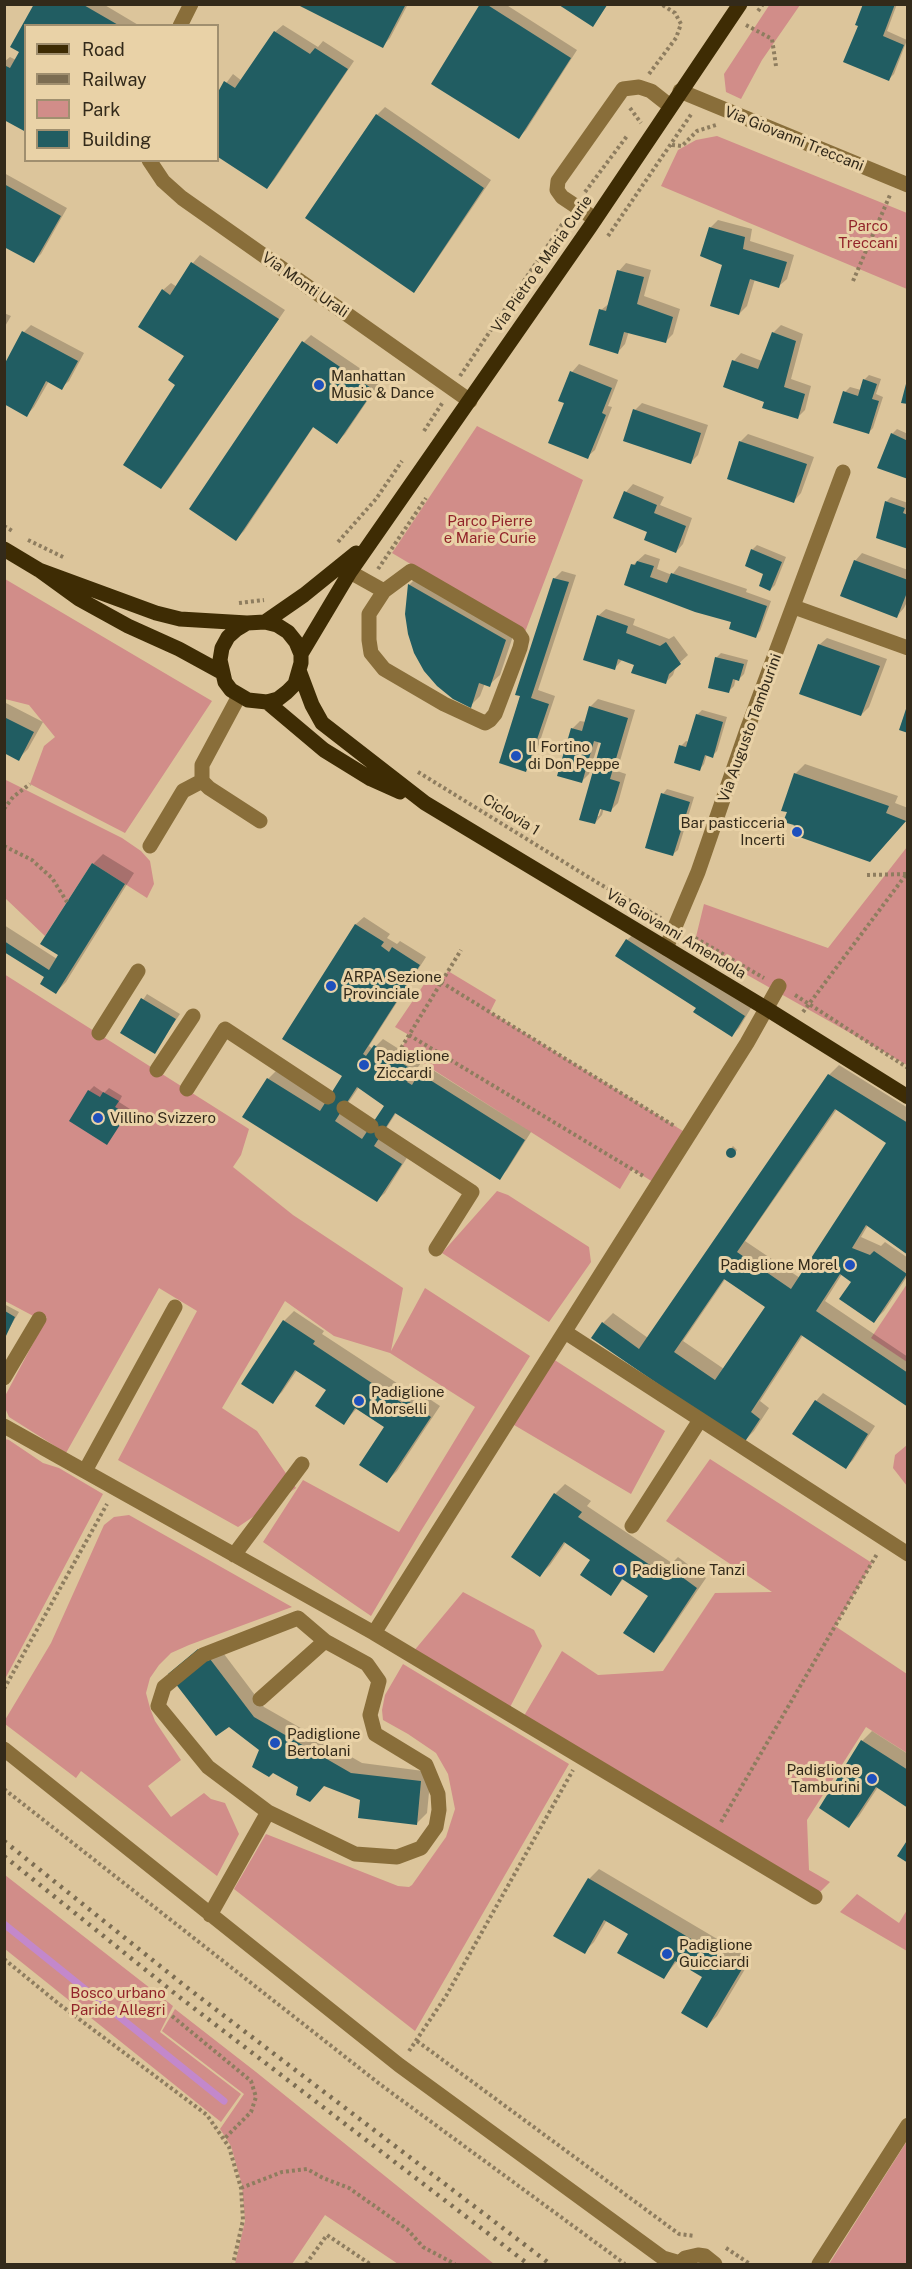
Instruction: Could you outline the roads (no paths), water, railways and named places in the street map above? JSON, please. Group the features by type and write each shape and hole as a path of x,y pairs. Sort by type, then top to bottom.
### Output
{"main road":[{"name":"Via Pietro e Maria Curie","path":"300,654 370,542 470,401 736,11"},
{"name":"Via Pietro e Maria Curie","path":"265,621 304,595 370,542"},
{"path":"4,549 39,570 79,599 221,672"},
{"path":"39,570 156,613 180,619 247,623 265,621 278,625 296,642 300,654"},
{"path":"239,696 225,682 220,660 222,648 228,637 247,623"},
{"name":"Via Giovanni Amendola","path":"300,654 300,673 312,705 322,723 425,803 794,1025 908,1097"},
{"path":"267,702 278,699 287,692 295,684 300,673"},
{"name":"Via Giovanni Amendola","path":"239,696 248,700 267,702 324,750 371,779 425,803"}],"street":[{"path":"181,24 191,4"},
{"path":"595,219 574,206 557,190 558,181 623,89 639,87 651,91 670,106"},
{"name":"Via Giovanni Treccani","path":"680,92 902,183"},
{"name":"Via Monti Urali","path":"150,162 163,181 182,198 470,401"},
{"name":"Via Augusto Tamburini","path":"666,948 676,927 843,472"},
{"path":"411,571 518,633 522,639 520,648 495,714 490,720 485,723 426,694 384,669 371,653 369,614 384,591 411,571"},
{"path":"350,572 384,591"},
{"path":"794,608 908,648"},
{"path":"239,696 202,765 202,781 260,821"},
{"path":"150,846 183,791 202,781"},
{"path":"99,1033 138,971"},
{"path":"374,1634 658,1185 767,1009 778,986"},
{"path":"157,1070 193,1016"},
{"path":"187,1089 225,1029 328,1097"},
{"path":"344,1108 472,1192 436,1249"},
{"path":"85,1471 175,1307"},
{"path":"4,1378 39,1319"},
{"path":"566,1332 908,1554"},
{"path":"632,1526 700,1420"},
{"path":"4,1426 374,1634 816,1897"},
{"path":"234,1555 302,1464"},
{"path":"298,1618 325,1641 367,1664 379,1681 370,1714 375,1734 426,1765 438,1794 439,1810 436,1827 421,1848 397,1857 355,1854 268,1812 208,1767 158,1706 164,1688 203,1655 298,1618"},
{"path":"260,1699 325,1641"},
{"path":"4,1749 399,2065 663,2258 679,2264 685,2258 698,2255 705,2256 715,2265"},
{"path":"210,1915 268,1812"},
{"path":"819,2265 908,2125"}],"waterway":[{"path":"4,1924 224,2101"}],"railway":[{"path":"4,1841 185,1986 550,2264"},
{"path":"4,1856 178,1996 528,2264"}],"place":[{"name":"Manhattan Music & Dance","path":"319,385"},
{"name":"Il Fortino di Don Peppe","path":"516,756"},
{"name":"Bar pasticceria Incerti","path":"797,832"},
{"name":"ARPA Sezione Provinciale","path":"331,986"},
{"name":"Padiglione Ziccardi","path":"364,1065"},
{"name":"Villino Svizzero","path":"98,1118"},
{"name":"Padiglione Morel","path":"850,1265"},
{"name":"Padiglione Morselli","path":"359,1401"},
{"name":"Padiglione Tanzi","path":"620,1570"},
{"name":"Padiglione Bertolani","path":"275,1743"},
{"name":"Padiglione Tamburini","path":"872,1779"},
{"name":"Padiglione Guicciardi","path":"667,1954"}],"park label":[{"name":"Parco Treccani","path":"868,234"},
{"name":"Parco Pierre e Marie Curie","path":"490,530"},
{"name":"Bosco urbano Paride Allegri","path":"118,2002"}]}
